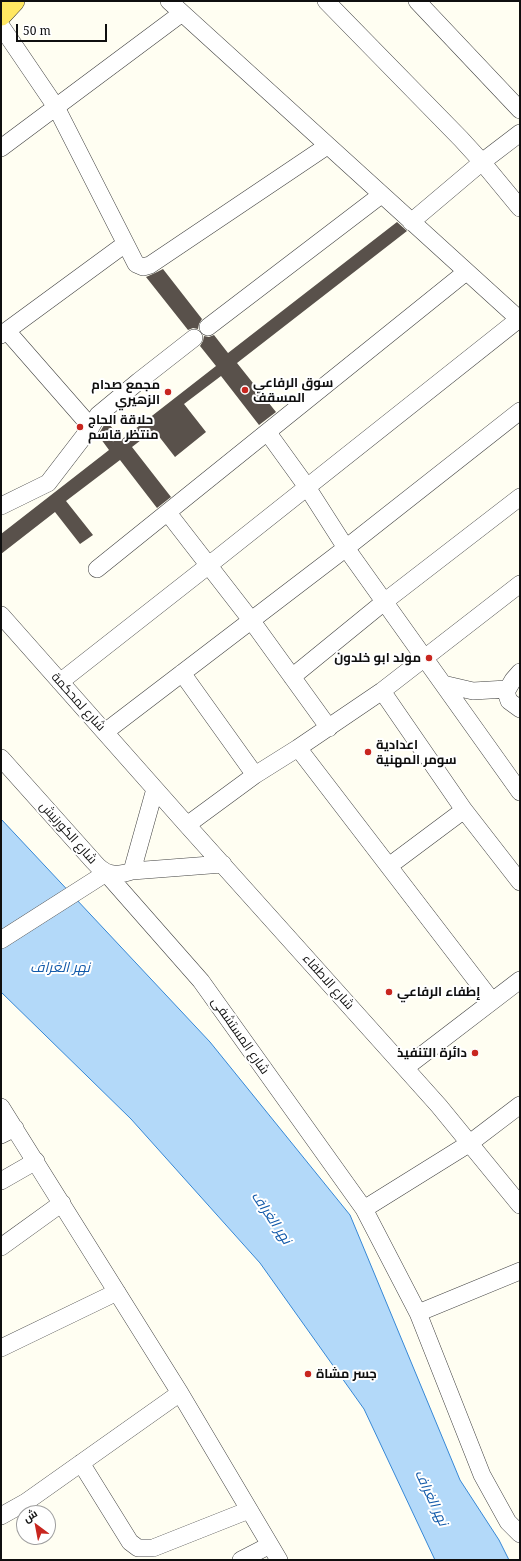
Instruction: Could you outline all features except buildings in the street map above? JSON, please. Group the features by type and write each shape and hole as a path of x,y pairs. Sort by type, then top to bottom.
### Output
{"main road":[{"path":"1,15 14,1"}],"street":[{"path":"60,682 519,319 169,1"},
{"path":"326,1 482,162 520,208"},
{"path":"417,1 520,110"},
{"path":"1,148 182,13"},
{"path":"1,26 56,107 125,244 136,264 143,267 150,265 327,146"},
{"path":"411,222 482,162 520,133"},
{"path":"208,327 381,195"},
{"path":"91,427 4,333 125,244"},
{"path":"97,569 268,433 466,272"},
{"path":"1,506 48,483 98,416 194,338"},
{"path":"105,732 346,548 520,411"},
{"path":"268,433 384,602 517,783"},
{"path":"292,677 384,602 520,497"},
{"path":"168,513 252,620 329,728"},
{"path":"187,825 255,775 329,728 382,691 520,584"},
{"name":"شارع لمحكمة","path":"1,615 155,789"},
{"path":"520,672 507,689 509,701 520,709"},
{"path":"182,673 255,775"},
{"path":"443,684 473,691 507,689"},
{"path":"382,691 464,810 520,882"},
{"path":"298,748 492,1001"},
{"name":"شارع الكورنيش","path":"1,758 94,862 106,873 118,874 132,871 223,864"},
{"path":"132,871 155,789"},
{"name":"شارع الاطفاء","path":"155,789 405,1068"},
{"path":"388,866 464,810"},
{"path":"1,940 106,873"},
{"name":"شارع المستشفى","path":"106,873 201,980 364,1209 418,1313 482,1475 508,1522 520,1534"},
{"path":"520,980 405,1068 440,1106 520,1205"},
{"path":"364,1209 470,1143 520,1105"},
{"path":"1,1107 8,1132 36,1161 180,1393 279,1560"},
{"path":"1,1181 36,1161"},
{"path":"1,1247 62,1203"},
{"path":"418,1313 520,1271"},
{"path":"1,1348 117,1292"},
{"path":"1,1516 26,1502 180,1393"},
{"path":"81,1463 130,1542 138,1548 153,1548 249,1510"},
{"path":"241,1560 270,1545"}],"water":[{"name":"نهر الغراف","path":"1,819 210,1042 350,1215 460,1480 499,1540 509,1560 435,1560 364,1409 260,1263 131,1119 1,992"}],"place":[{"name":"سوق الرفاعي المسقف","path":"245,390"},
{"name":"مجمع صدام الزهيري","path":"168,392"},
{"name":"حلاقة الحاج منتظر قاسم","path":"80,427"},
{"name":"مولد ابو خلدون","path":"429,658"},
{"name":"اعدادية سومر المهنية","path":"368,752"},
{"name":"إطفاء الرفاعي","path":"389,992"},
{"name":"دائرة التنفيذ","path":"475,1053"},
{"name":"جسر مشاة","path":"308,1374"}]}
